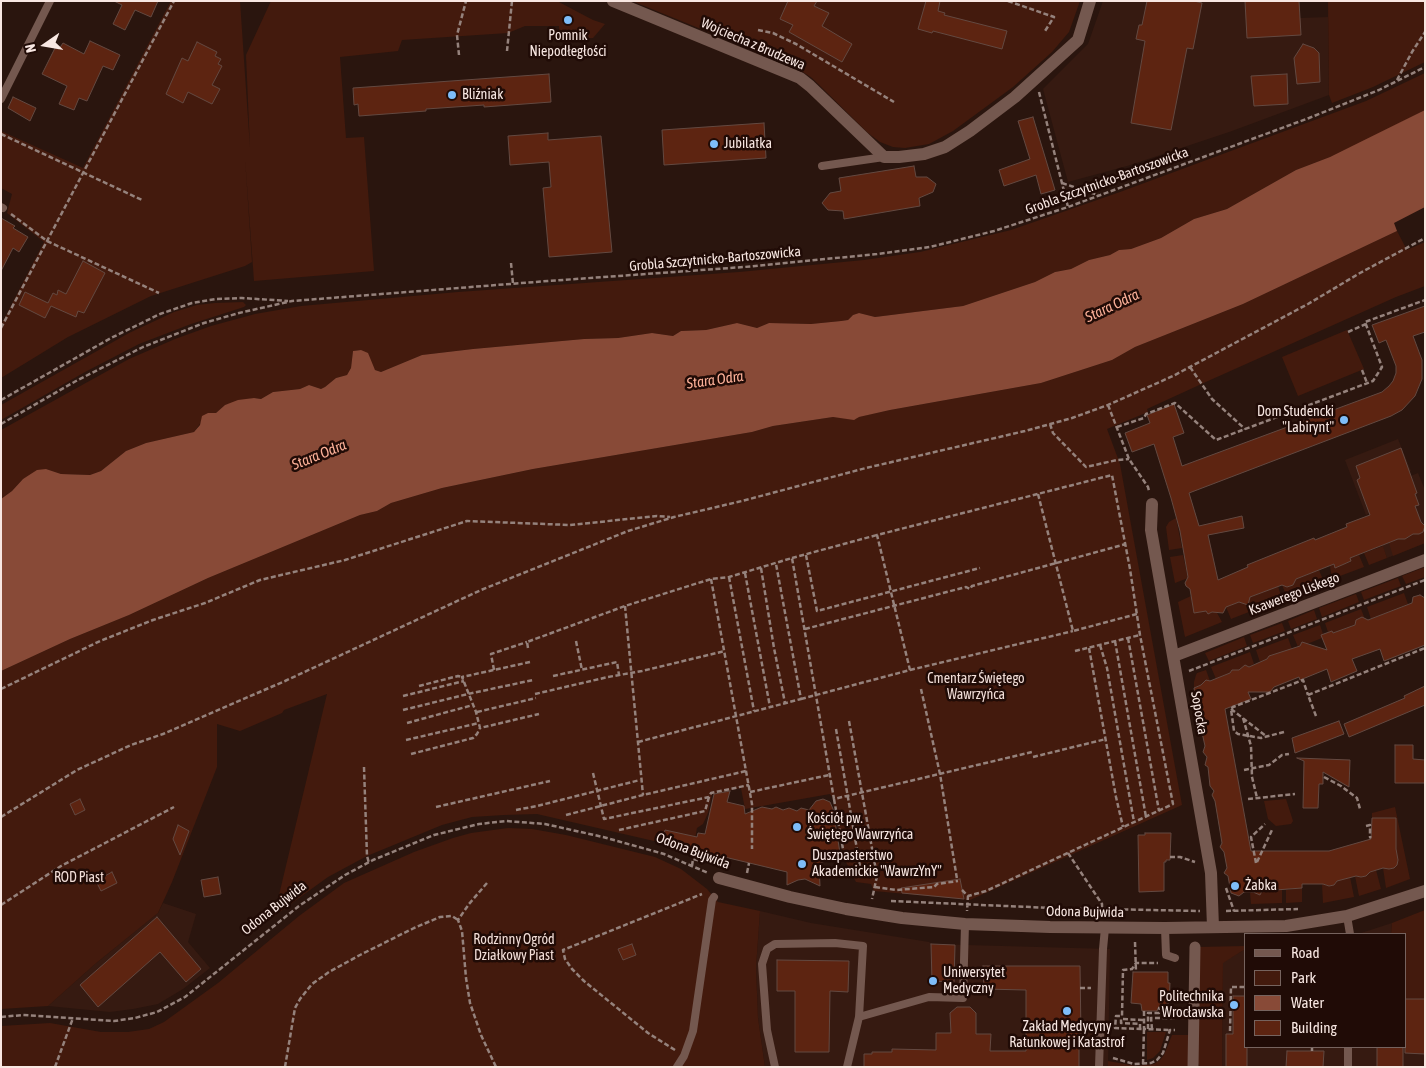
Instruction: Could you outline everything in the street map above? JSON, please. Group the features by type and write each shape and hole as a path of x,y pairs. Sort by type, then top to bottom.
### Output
{"street":[{"name":"Wojciecha z Brudzewa","path":"613,1 800,78 884,157"},
{"path":"884,157 911,156 945,147 1002,108 1078,40 1090,1"},
{"name":"Sopocka","path":"1152,504 1151,530 1210,865 1213,927"},
{"name":"Ksawerego Liskego","path":"1174,656 1425,560"},
{"name":"Odona Bujwida","path":"719,872 790,897 871,906 902,918 965,924 1105,928 1286,926 1347,916 1425,891"},
{"path":"1193,1067 1195,947"}],"lane":[{"path":"1,98 50,1"},
{"path":"822,166 884,157"},
{"path":"677,1067 684,1056 693,1031 713,898"},
{"path":"1347,916 1350,933"},
{"path":"859,1017 929,997 963,998 965,924"},
{"path":"1099,1067 1105,928"},
{"path":"1165,928 1166,955 1175,958"},
{"path":"775,1067 767,1030 762,964 767,949 775,944 863,946 859,1017 847,1067"},
{"path":"1348,1048 1348,1067"}],"path":[{"path":"1,328 174,1"},
{"path":"459,55 458,35 466,1"},
{"path":"507,51 512,1"},
{"path":"1008,1 1054,17 1045,30"},
{"path":"758,30 773,33 796,44 894,102"},
{"path":"1396,81 1425,32"},
{"name":"Grobla Szczytnicko-Bartoszowicka","path":"1,424 84,377 143,347 204,323 292,301 744,268 877,254 930,246 994,231 1068,207 1309,118 1425,67"},
{"path":"1034,81 1039,91 1068,207"},
{"path":"1,134 142,200"},
{"path":"1062,183 1100,195"},
{"path":"2,208 47,241 158,293"},
{"path":"1,817 77,770 131,745 199,719 285,682 481,590 628,531 674,517 866,468 1050,424 1108,405 1190,366 1308,304 1425,238"},
{"path":"511,263 513,284"},
{"path":"1,400 111,338 160,314 192,303 216,299 242,298 292,301"},
{"path":"1348,332 1366,324 1365,322 1425,300"},
{"path":"1117,427 1144,418 1146,414 1175,402 1216,440 1373,381 1382,367 1366,324"},
{"path":"1190,366 1212,399 1245,429"},
{"path":"1362,370 1367,383"},
{"path":"1108,405 1129,459 1148,487 1152,504"},
{"path":"1050,424 1053,433 1086,468 1129,459"},
{"path":"494,670 491,654 625,606 711,579 745,573 792,558 878,535 1112,475 1173,804 986,891 968,898 962,890"},
{"path":"1038,494 1073,631"},
{"path":"1,689 100,641 153,620 205,603 260,580 353,558 466,522 570,525 657,516 674,517"},
{"path":"878,535 910,670"},
{"path":"804,629 895,605 966,588 970,589 972,586 1126,544"},
{"path":"806,555 817,611 980,568"},
{"path":"792,558 843,849"},
{"path":"776,564 801,699"},
{"path":"761,568 774,648 786,703"},
{"path":"745,573 770,707"},
{"path":"729,577 754,711"},
{"path":"711,579 752,804 752,849"},
{"path":"1188,672 1425,580"},
{"path":"625,606 640,780 643,794"},
{"path":"638,742 910,670 1137,614"},
{"path":"1075,651 1140,634"},
{"path":"1128,638 1159,811"},
{"path":"576,641 582,670"},
{"path":"1115,641 1146,817"},
{"path":"527,642 528,648"},
{"path":"1100,645 1114,702 1134,822"},
{"path":"1089,648 1123,827"},
{"path":"1308,695 1425,648"},
{"path":"535,694 724,651"},
{"path":"419,686 458,676 462,677 530,662"},
{"path":"553,676 617,662 619,675"},
{"path":"411,754 472,738 477,734 480,728 479,723 462,677"},
{"path":"403,710 533,680"},
{"path":"1231,709 1302,680 1316,716"},
{"path":"403,696 464,681"},
{"path":"875,887 896,890 934,887 937,884 958,880 940,774 921,689"},
{"path":"476,712 536,698"},
{"path":"407,723 473,705"},
{"path":"1231,709 1266,736"},
{"path":"1231,709 1234,731 1238,734 1261,738 1284,732"},
{"path":"480,728 539,714"},
{"path":"1243,718 1252,752 1251,768 1257,798"},
{"path":"849,721 877,876 871,906 863,899"},
{"path":"406,740 479,723"},
{"path":"836,729 862,878"},
{"path":"1033,757 1106,739"},
{"path":"834,799 1032,752"},
{"path":"1244,770 1269,765 1282,755 1289,754"},
{"path":"364,767 367,856 369,863"},
{"path":"566,815 643,794 746,771"},
{"path":"593,773 604,819 709,797"},
{"path":"750,792 830,775"},
{"path":"1324,776 1357,798 1360,809"},
{"path":"516,810 640,780"},
{"path":"436,807 550,781"},
{"path":"619,830 705,811 711,793 749,785"},
{"path":"1248,799 1295,794"},
{"path":"1,906 61,866 174,807"},
{"name":"Odona Bujwida","path":"1,1017 23,1015 114,1021 157,1012 185,997 298,906 345,875 434,835 479,824 506,821 545,824 603,837 664,854 692,866 719,872"},
{"path":"1265,824 1251,837 1256,863 1272,830"},
{"path":"1366,826 1370,825 1371,838"},
{"path":"1068,853 1102,904 1102,910"},
{"path":"1170,856 1180,856 1201,864 1210,865"},
{"path":"692,866 693,859 719,872"},
{"path":"458,920 487,883"},
{"path":"684,1056 648,1033 584,981 572,969 563,950 702,894 713,898"},
{"path":"891,901 1197,912"},
{"path":"1229,911 1302,909"},
{"path":"285,1067 294,1008 312,984 352,960 414,928 440,917 452,916 458,920 462,931 470,1003 481,1035 496,1067"},
{"path":"1135,928 1136,972"},
{"path":"1136,963 1166,963 1166,955"},
{"path":"1136,963 1132,969 1123,970 1122,1016 1116,1016 1115,1028 1175,1030"},
{"path":"1230,1031 1231,987 1244,987"},
{"path":"1080,988 1085,988"},
{"path":"1148,1029 1148,1013 1159,1013 1159,1008 1163,1008 1163,1018"},
{"path":"1144,1011 1144,1020 1148,1029"},
{"path":"56,1067 73,1018"},
{"path":"1143,1064 1151,1018 1175,1018"},
{"path":"1140,1029 1140,1024 1121,1023 1121,1019 1144,1020"},
{"path":"1114,1058 1134,1064 1143,1064 1157,1060 1163,1053 1170,1030"}],"shaded area":[{"path":"1103,1 1295,1 1299,8 1300,18 1328,17 1329,95 1232,131 1127,166 1068,182 1043,89 1088,44"},
{"path":"1398,439 1411,471 1406,473 1408,477 1418,473 1425,490 1425,543 1387,558 1370,513 1366,515 1345,460"},
{"path":"163,903 196,914 188,942 210,968 183,989 158,1004 110,1012 48,1006 95,964 158,913"},
{"name":"Uniwersytet Medyczny","path":"760,911 811,923 929,942 931,944 1110,949 1108,1067 765,1067 758,1018 756,968"},
{"path":"1392,923 1391,933 1361,933"},
{"name":"Politechnika Wrocławska","path":"1244,950 1244,1048 1406,1048 1406,999 1425,999 1425,1067 1222,1067 1223,962"}],"green space":[{"path":"171,1 240,1 250,148 246,55 271,1 557,1 593,20 605,24 593,38 560,40 559,26 525,26 508,33 402,40 398,51 340,57 346,138 364,137 374,271 254,281 245,158 252,262 245,266 151,296 68,337 1,378 1,325 44,242 7,213 12,194 1,188 1,131 83,168"},
{"path":"632,1 1080,1 1069,32 1052,52 1013,87 953,131 929,144 905,148 893,147 880,142 868,133 812,78 797,68"},
{"path":"1328,1 1425,1 1425,62 1373,87 1332,103 1329,95"},
{"path":"1425,73 1425,110 1375,136 1296,170 1227,209 1194,219 1161,238 1131,249 1119,250 1110,255 1089,260 1071,269 1055,272 1035,282 963,306 875,317 859,313 853,315 848,320 811,324 769,323 757,328 737,323 706,330 681,331 673,336 652,333 618,338 584,339 473,349 422,355 381,372 375,370 361,350 353,351 351,368 347,375 336,378 321,389 309,385 300,389 273,392 261,399 254,398 225,405 216,413 208,413 194,432 146,443 126,451 101,471 90,475 61,474 46,469 23,479 1,499 1,430 129,359 211,326 255,314 301,306 458,292 739,272 864,260 920,252 1011,230 1120,192 1366,101"},
{"path":"1397,231 1407,250 1425,242 1425,286 1396,297 1208,381 1147,409 1148,412 1107,429 1120,464 1182,805 970,900 874,891 871,884 856,882 844,858 833,798 830,794 745,809 741,788 712,794 708,813 703,824 697,828 693,850 537,814 472,817 442,825 367,856 328,877 274,916 327,694 284,710 282,713 240,731 217,724 217,767 158,913 95,964 48,1006 1,1009 1,671 208,578 360,515 377,511 391,503 442,488 533,469 752,432 773,426 833,417 856,419 890,410 1041,383 1112,360 1135,347 1243,304"},
{"path":"243,302 246,305 139,344 85,372 1,420 1,405 129,333 174,312 197,305"},
{"path":"1347,330 1364,369 1298,396 1282,357"},
{"path":"1176,518 1182,548 1169,550 1166,527 1169,522"},
{"path":"1425,530 1425,543 1393,556 1389,543 1398,539 1408,538 1414,532 1420,534"},
{"path":"1383,546 1387,558 1369,565 1364,553"},
{"path":"1183,555 1188,578 1175,583 1170,557"},
{"path":"1359,555 1364,567 1332,579 1330,566 1334,564 1336,567 1351,562 1350,558"},
{"path":"1425,567 1425,577 1406,584 1402,576"},
{"path":"1319,570 1324,582 1287,597 1283,584 1287,587 1293,585 1294,580"},
{"path":"1398,578 1401,586 1364,600 1361,592"},
{"path":"1278,586 1282,599 1231,619 1226,607"},
{"path":"1404,593 1408,604 1371,619 1367,607"},
{"path":"1356,594 1359,602 1322,617 1319,608"},
{"path":"1191,596 1194,613 1206,611 1208,614 1216,611 1222,622 1185,637 1178,602"},
{"path":"1361,609 1365,619 1362,617 1356,620 1356,624 1333,633 1332,631 1328,632 1325,623"},
{"path":"1314,610 1317,619 1291,629 1288,621"},
{"path":"1282,623 1285,631 1253,643 1250,635"},
{"path":"1320,625 1323,634 1321,635 1322,638 1307,644 1303,643 1298,647 1293,635"},
{"path":"1244,637 1247,646 1209,661 1205,653"},
{"path":"1288,638 1292,649 1270,656 1260,662 1256,650"},
{"path":"1250,652 1254,664 1237,671 1233,670 1216,679 1211,667"},
{"path":"1206,670 1210,681 1206,681 1194,688 1197,673"},
{"path":"1286,799 1293,821 1291,824 1276,826 1268,819 1264,801"},
{"path":"1395,807 1410,879 1386,888 1383,868 1394,868 1398,860 1396,855 1396,818 1372,818 1372,813"},
{"name":"Rodzinny Ogród Działkowy Piast","path":"508,828 532,829 566,835 655,857 681,869 707,889 718,902 760,911 756,968 758,1018 765,1067 1,1067 1,1026 50,1023 101,1032 128,1032 149,1029 164,1022 218,983 299,916 344,883 414,852 453,838 471,833"},
{"path":"1376,870 1381,889 1359,896 1355,876 1366,876"},
{"path":"1350,877 1354,897 1323,903 1322,884 1334,885 1337,881"},
{"path":"1302,888 1302,902 1286,903 1286,890"},
{"path":"1282,890 1282,903 1251,904 1250,892 1261,893 1263,891"},
{"path":"1425,910 1425,999 1406,999 1406,933 1391,933 1392,923"},
{"path":"1244,946 1244,950 1223,963 1222,1067 1200,1067 1198,1063 1198,947"},
{"path":"1147,1032 1166,1032 1160,1051 1153,1058 1147,1060"},
{"path":"1172,1035 1189,1035 1189,1067 1108,1067 1108,1061 1136,1066 1154,1064 1164,1055"}],"water":[{"name":"Stara Odra","path":"1425,110 1425,207 1394,223 1397,231 1243,304 1135,347 1112,360 1041,383 890,410 859,417 854,420 833,417 773,426 752,432 533,469 442,488 391,503 377,511 360,515 208,578 1,671 1,499 23,479 37,470 46,469 61,474 90,475 101,471 126,451 146,443 194,432 200,425 202,416 208,413 216,413 225,405 238,400 261,399 273,392 300,389 309,385 321,389 336,378 347,375 351,368 353,351 361,350 368,353 375,370 381,372 422,355 473,349 584,339 618,338 652,333 673,336 681,331 706,330 737,323 757,328 769,323 811,324 848,320 853,315 859,313 875,317 963,306 1035,282 1055,272 1071,269 1089,260 1110,255 1119,250 1131,249 1161,238 1194,219 1227,209 1296,170 1330,157"}],"building":[{"path":"114,1 158,1 151,17 135,10 125,30 113,24 122,5"},
{"path":"788,1 817,1 814,6 829,13 822,26 852,44 842,62 789,32 793,25 780,19"},
{"path":"926,1 940,1 938,11 945,13 944,15 1007,31 1002,49 933,31 932,33 918,29"},
{"path":"1147,1 1194,1 1202,3 1193,49 1187,48 1171,130 1131,123 1145,41 1136,39 1139,25 1142,25"},
{"path":"1245,1 1299,1 1301,35 1247,38"},
{"path":"90,41 120,55 113,70 103,66 87,101 79,98 74,110 59,104 67,86 42,74 55,48 59,49 63,43 84,54"},
{"path":"197,42 217,52 215,56 221,59 218,64 222,66 212,85 220,89 212,104 188,92 183,103 166,94 182,58 188,61"},
{"path":"1303,44 1314,48 1319,53 1320,82 1297,84 1294,58"},
{"name":"Bliźniak","path":"549,74 551,102 426,109 426,111 359,116 358,104 354,105 353,88"},
{"path":"1287,74 1288,104 1254,106 1251,76"},
{"path":"13,97 36,108 30,121 8,108"},
{"path":"1033,117 1055,190 1041,194 1036,175 1004,186 999,170 1030,159 1018,121"},
{"name":"Jubilatka","path":"764,123 766,158 664,165 662,130"},
{"path":"548,133 548,140 601,136 612,252 549,257 543,188 551,187 549,162 510,165 508,136"},
{"path":"914,166 916,177 927,177 936,184 933,192 919,198 920,206 844,219 843,211 828,210 822,203 830,193 841,191 839,178"},
{"path":"1,218 15,226 13,228 28,237 19,252 13,248 1,271"},
{"path":"83,261 105,273 84,313 78,311 76,317 51,306 45,318 19,305 25,292 48,303 53,293 57,295 58,290 66,294"},
{"path":"1425,306 1425,332 1413,336 1422,360 1422,379 1415,396 1402,410 1391,416 1189,493 1199,526 1242,516 1244,528 1208,535 1218,580 1248,567 1247,565 1347,527 1346,524 1370,515 1357,480 1360,478 1356,466 1401,448 1417,493 1415,494 1419,505 1415,506 1421,522 1425,526 1423,532 1413,534 1405,539 1398,539 1350,558 1351,561 1335,568 1334,564 1296,579 1293,585 1287,587 1282,585 1250,597 1248,605 1239,602 1226,607 1223,613 1212,612 1208,614 1206,611 1194,613 1190,589 1185,583 1188,577 1180,531 1154,444 1132,452 1125,433 1150,423 1147,415 1174,404 1184,433 1173,437 1182,466 1382,392 1393,381 1396,366 1386,340 1379,343 1372,325"},
{"path":"1420,595 1425,598 1425,645 1384,661 1380,649 1352,659 1357,671 1331,682 1327,669 1300,680 1299,677 1274,687 1270,692 1248,692 1251,699 1225,709 1251,851 1329,851 1371,839 1372,818 1396,818 1397,865 1394,868 1383,868 1370,872 1366,876 1356,876 1337,881 1334,885 1329,886 1323,884 1302,884 1302,888 1262,891 1260,895 1253,892 1244,892 1239,896 1231,893 1228,876 1224,873 1227,868 1224,852 1220,847 1222,843 1215,801 1212,795 1214,791 1210,786 1208,767 1205,765 1207,757 1203,752 1205,746 1201,728 1197,726 1200,720 1198,708 1194,704 1196,700 1194,688 1206,680 1210,681 1230,673 1232,670 1239,670 1245,665 1249,667 1267,659 1269,656 1300,646 1302,642 1327,650 1321,635 1355,625 1356,620 1362,617 1368,620 1412,603 1413,597"},
{"path":"1425,686 1425,705 1349,737 1344,724 1405,698 1404,696"},
{"path":"1339,721 1344,734 1295,753 1292,738"},
{"path":"1395,745 1413,745 1413,759 1425,760 1425,783 1395,783"},
{"path":"1297,758 1350,760 1349,787 1323,772 1323,784 1319,784 1318,808 1303,808 1304,761"},
{"path":"730,791 727,802 744,806 745,814 762,807 772,809 776,807 783,810 789,808 797,811 801,808 809,810 816,801 823,799 830,802 833,809 840,853 819,864 820,886 805,879 787,885 787,872 662,842 665,830 697,837 698,833 705,834 714,794"},
{"path":"80,799 85,810 75,815 70,804"},
{"path":"178,825 189,831 180,855 173,839"},
{"path":"1145,833 1171,833 1170,860 1164,862 1164,891 1139,892 1138,835 1145,835"},
{"path":"112,872 117,883 101,891 96,881"},
{"path":"218,877 221,894 204,897 201,880"},
{"path":"960,879 964,899 902,893 901,888"},
{"path":"157,917 201,969 186,982 160,952 98,1007 80,985"},
{"path":"632,944 636,955 623,960 618,949"},
{"path":"931,944 955,945 954,982 932,981"},
{"path":"777,960 849,961 848,992 830,991 829,1052 795,1052 795,991 777,991"},
{"path":"983,966 1080,966 1081,1037 1079,1037 1079,1067 864,1067 864,1054 872,1054 872,1052 892,1052 892,1049 936,1050 936,1033 951,1033 950,1013 957,1007 970,1007 976,1013 976,1034 991,1034 990,1051 1026,1051 1026,990 984,989"},
{"path":"1133,972 1168,972 1168,983 1170,983 1169,1003 1158,1008 1157,1011 1142,1011 1141,1004 1131,1003"},
{"path":"1233,996 1244,996 1244,1048 1247,1048 1247,1067 1226,1067 1226,1034 1233,1034"},
{"path":"1406,999 1425,999 1425,1054 1405,1053"},
{"path":"1377,1048 1403,1048 1403,1067 1377,1067"},
{"path":"1287,1051 1324,1051 1323,1067 1286,1067"}],"place":[{"name":"Pomnik Niepodłegłości","path":"568,20"},
{"name":"Bliźniak","path":"452,95"},
{"name":"Jubilatka","path":"714,144"},
{"name":"Dom Studencki \"Labirynt\"","path":"1344,420"},
{"name":"Kościół pw. Świętego Wawrzyńca","path":"797,827"},
{"name":"Duszpasterstwo Akademickie \"WawrzYnY\"","path":"802,864"},
{"name":"Żabka","path":"1235,886"},
{"name":"Uniwersytet Medyczny","path":"933,981"},
{"name":"Politechnika Wrocławska","path":"1234,1005"},
{"name":"Zakład Medycyny Ratunkowej i Katastrof","path":"1067,1011"}],"park label":[{"name":"Cmentarz Świętego Wawrzyńca","path":"976,688"},
{"name":"ROD Piast","path":"79,878"}]}
